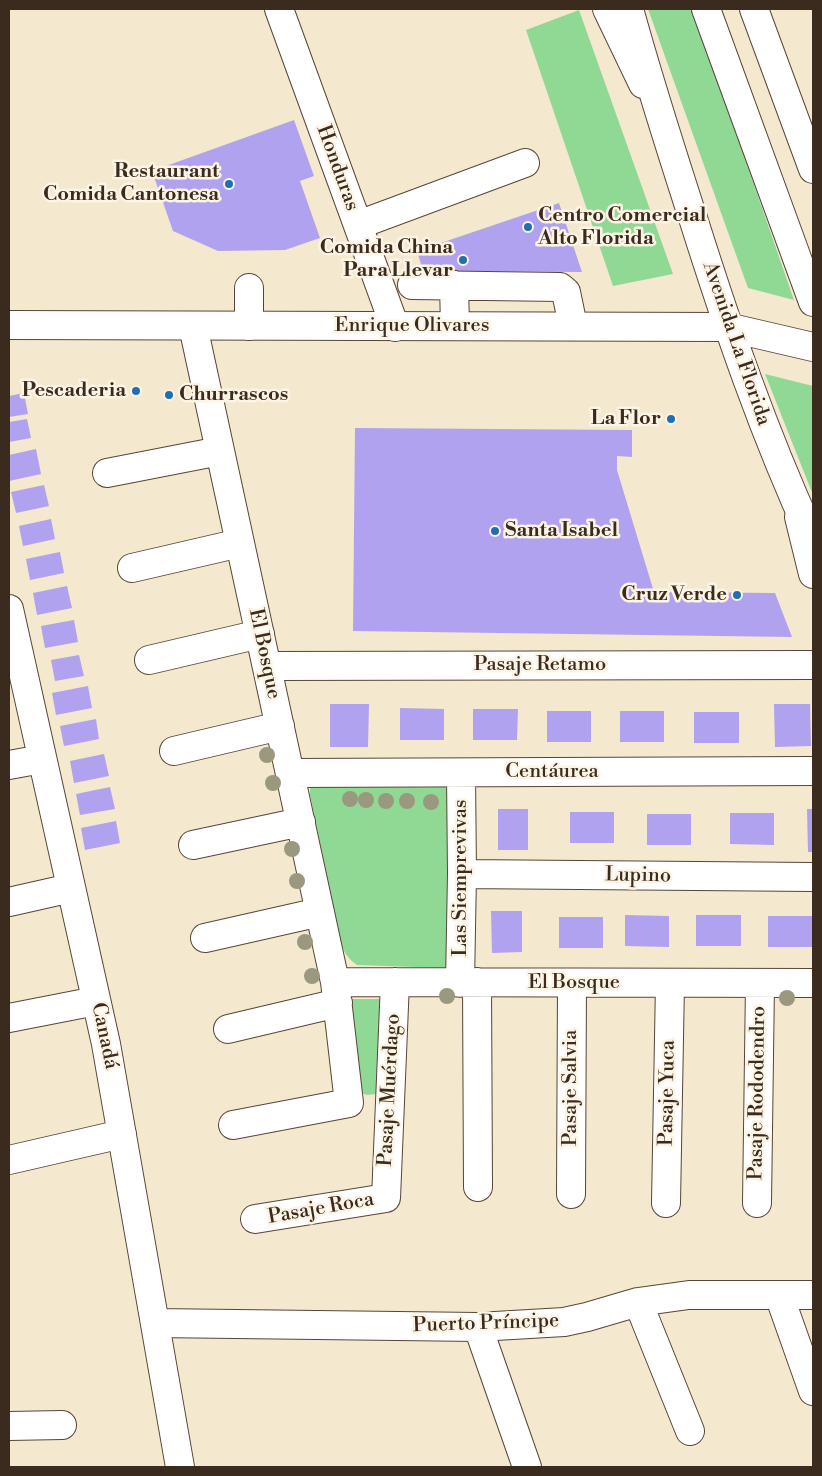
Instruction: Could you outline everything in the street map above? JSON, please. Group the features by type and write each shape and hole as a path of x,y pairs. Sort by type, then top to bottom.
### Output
{"street":[{"name":"Honduras","path":"279,9 395,327"},
{"path":"607,9 662,120"},
{"name":"Avenida La Florida","path":"629,9 728,327 776,457 813,540"},
{"path":"706,9 813,302"},
{"path":"754,9 812,163"},
{"path":"358,225 526,163"},
{"path":"412,285 560,287 566,292 573,326"},
{"path":"454,285 455,326"},
{"path":"249,288 249,326"},
{"name":"Enrique Olivares","path":"9,325 728,327 813,347"},
{"name":"El Bosque","path":"193,326 337,993 349,1103 233,1125"},
{"path":"107,473 220,451"},
{"name":"Avenida La Florida","path":"797,505 813,574"},
{"path":"132,568 240,543"},
{"name":"Canadá","path":"10,618 96,1001 122,1134 180,1467"},
{"path":"148,660 260,634"},
{"name":"Pasaje Retamo","path":"267,666 813,665"},
{"path":"174,751 280,726"},
{"path":"9,765 42,759"},
{"name":"Centáurea","path":"290,773 813,771"},
{"name":"Las Siemprevivas","path":"461,773 462,874 478,1187"},
{"path":"193,846 301,822"},
{"name":"Lupino","path":"462,874 813,877"},
{"path":"9,902 71,888"},
{"path":"205,938 320,912"},
{"name":"El Bosque","path":"337,993 395,982 813,983"},
{"name":"Pasaje Muérdago","path":"386,1198 395,982"},
{"name":"Pasaje Salvia","path":"571,1194 572,983"},
{"name":"Pasaje Yuca","path":"666,1203 670,983"},
{"name":"Pasaje Rododendro","path":"756,1203 760,983"},
{"path":"228,1029 337,993"},
{"path":"9,1018 96,1001"},
{"path":"9,1160 122,1134"},
{"name":"Pasaje Roca","path":"256,1219 386,1198"},
{"name":"Puerto Príncipe","path":"155,1323 478,1327 564,1322 638,1302 689,1295 813,1295"},
{"path":"779,1295 813,1390"},
{"path":"638,1302 690,1431"},
{"path":"478,1327 527,1467"},
{"path":"9,1426 62,1425"}],"green space":[{"path":"648,9 691,9 701,32 794,300 748,288"},
{"path":"579,10 673,274 613,286 526,30"},
{"path":"765,374 813,386 813,495"},
{"path":"450,782 448,966 444,968 357,965 346,954 340,939 310,795 310,787 313,783"},
{"path":"351,999 387,999 383,1085 376,1094 367,1095 359,1092 355,1080"}],"building":[{"name":"Restaurant Comida Cantonesa","path":"294,120 314,176 300,181 320,238 285,250 218,251 173,231 152,171"},
{"name":"Centro Comercial Alto Florida","path":"559,203 582,272 423,271 417,251"},
{"path":"24,393 28,414 9,417 9,396"},
{"path":"27,419 31,438 9,442 9,422"},
{"name":"Santa Isabel","path":"355,428 632,430 632,457 617,456 617,470 654,592 775,593 792,637 353,631"},
{"path":"36,449 41,474 9,481 9,455"},
{"path":"44,485 49,506 16,513 11,492"},
{"path":"51,519 55,539 23,546 19,526"},
{"path":"60,552 64,573 30,580 26,559"},
{"path":"67,586 72,608 37,615 33,593"},
{"path":"74,620 78,642 45,648 41,626"},
{"path":"79,655 84,676 55,681 51,660"},
{"path":"88,686 92,708 56,715 52,693"},
{"path":"330,704 369,704 368,747 330,747"},
{"path":"774,704 810,704 811,746 775,747"},
{"path":"400,708 444,709 444,740 400,740"},
{"path":"473,709 518,709 517,740 473,740"},
{"path":"547,711 591,711 591,742 547,742"},
{"path":"620,711 664,711 664,742 620,742"},
{"path":"694,712 739,712 739,743 694,743"},
{"path":"96,719 99,739 64,746 60,726"},
{"path":"104,754 109,776 74,783 70,761"},
{"path":"110,787 115,809 80,815 76,794"},
{"path":"498,809 528,809 528,850 498,850"},
{"path":"807,809 813,809 813,852 808,852"},
{"path":"570,812 614,812 614,843 570,843"},
{"path":"730,813 774,813 774,845 730,844"},
{"path":"647,814 691,814 691,845 647,845"},
{"path":"116,821 120,843 85,850 81,828"},
{"path":"491,911 522,911 522,952 492,953"},
{"path":"625,915 669,916 669,947 625,946"},
{"path":"696,915 741,915 741,946 696,946"},
{"path":"768,916 812,916 812,947 768,947"},
{"path":"559,917 603,917 603,948 559,948"}],"place":[{"name":"Restaurant Comida Cantonesa","path":"229,184"},
{"name":"Centro Comercial Alto Florida","path":"528,227"},
{"name":"Comida China Para Llevar","path":"463,260"},
{"name":"Pescaderia","path":"136,391"},
{"name":"Churrascos","path":"169,395"},
{"name":"La Flor","path":"671,419"},
{"name":"Santa Isabel","path":"495,531"},
{"name":"Cruz Verde","path":"737,595"}]}
